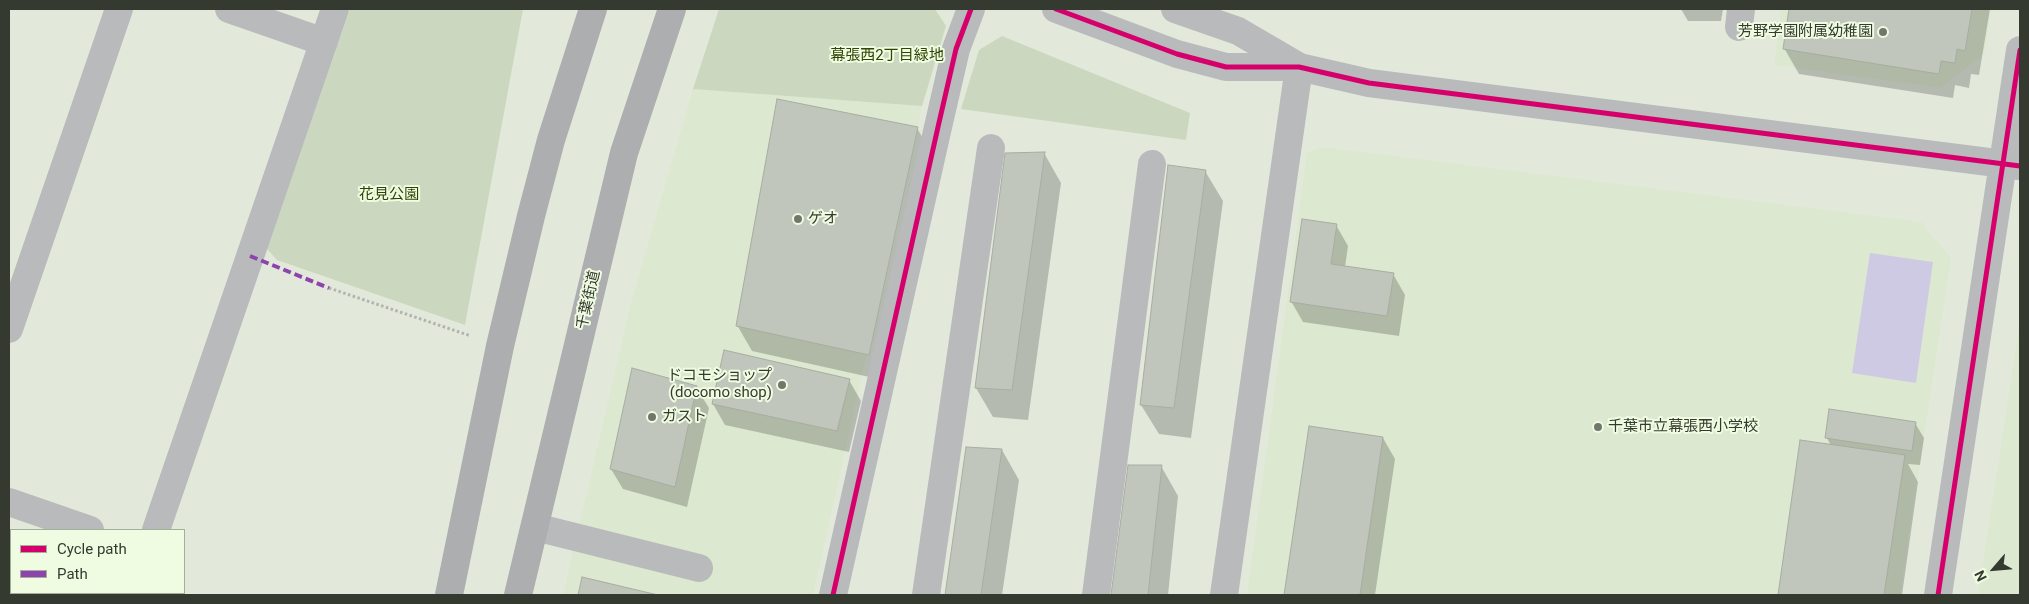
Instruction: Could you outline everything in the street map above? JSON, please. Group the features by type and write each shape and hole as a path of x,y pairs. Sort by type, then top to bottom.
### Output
{"highway":[{"path":"449,595 500,346 552,140 593,9"},
{"name":"千葉街道","path":"518,595 624,153 672,9"}],"street":[{"path":"9,329 119,9"},
{"path":"228,9 324,42"},
{"path":"156,529 335,9"},
{"path":"833,595 956,49 971,9"},
{"path":"1056,9 1177,54 1226,67 1299,67 1370,84 2012,166"},
{"path":"1175,9 1238,31 1299,67"},
{"path":"1938,595 2012,166 2020,50"},
{"path":"1224,595 1299,67"},
{"path":"926,595 991,148"},
{"path":"1096,595 1152,164"},
{"path":"9,502 87,529"},
{"path":"534,527 699,568"}],"path":[{"path":"329,288 500,346"}],"shaded area":[{"name":"芳野学園附属幼稚園","path":"1781,9 1991,9 1984,54 1941,88 1774,65"},
{"path":"693,89 922,106 813,595 563,595 632,299"},
{"name":"千葉市立幕張西小学校","path":"1321,147 1921,222 1951,258 1900,595 1247,595 1307,153"},
{"path":"1870,253 1933,262 1916,383 1852,373"},
{"path":"2020,322 2020,595 1978,595"}],"green space":[{"name":"花見公園","path":"350,9 523,9 465,325 277,260 267,249"},
{"name":"幕張西2丁目緑地","path":"719,9 935,9 946,26 922,106 693,89"},
{"path":"1002,36 1190,113 1186,140 961,109 979,50"}],"building":[{"name":"芳野学園附属幼稚園","path":"1789,9 1972,9 1965,51 1957,49 1955,63 1941,61 1939,74 1783,49"},
{"path":"777,99 918,127 869,355 736,326"},
{"path":"1045,152 1012,390 975,388 1005,153"},
{"path":"1168,165 1206,170 1174,408 1140,405"},
{"path":"1302,219 1337,224 1331,264 1394,273 1387,316 1290,302"},
{"path":"724,350 850,379 837,431 712,404"},
{"path":"632,368 697,386 675,487 610,469"},
{"path":"1829,409 1916,422 1912,451 1825,438"},
{"path":"1309,426 1383,437 1360,595 1284,595"},
{"path":"1800,440 1905,455 1884,595 1778,595"},
{"path":"966,447 1002,449 981,595 945,595"},
{"path":"1128,465 1162,465 1148,595 1111,595"},
{"path":"582,577 658,595 578,595"}],"marked path":[{"path":"250,256 329,288"}],"cycle path":[{"path":"833,595 956,49 971,9"},
{"path":"1056,9 1177,54 1226,67 1299,67 1369,83 2020,166"},
{"path":"1938,595 2020,50"}],"place":[{"name":"芳野学園附属幼稚園","path":"1883,32"},
{"name":"ゲオ","path":"798,219"},
{"name":"ドコモショップ (docomo shop)","path":"782,385"},
{"name":"ガスト","path":"652,417"},
{"name":"千葉市立幕張西小学校","path":"1598,427"}]}
